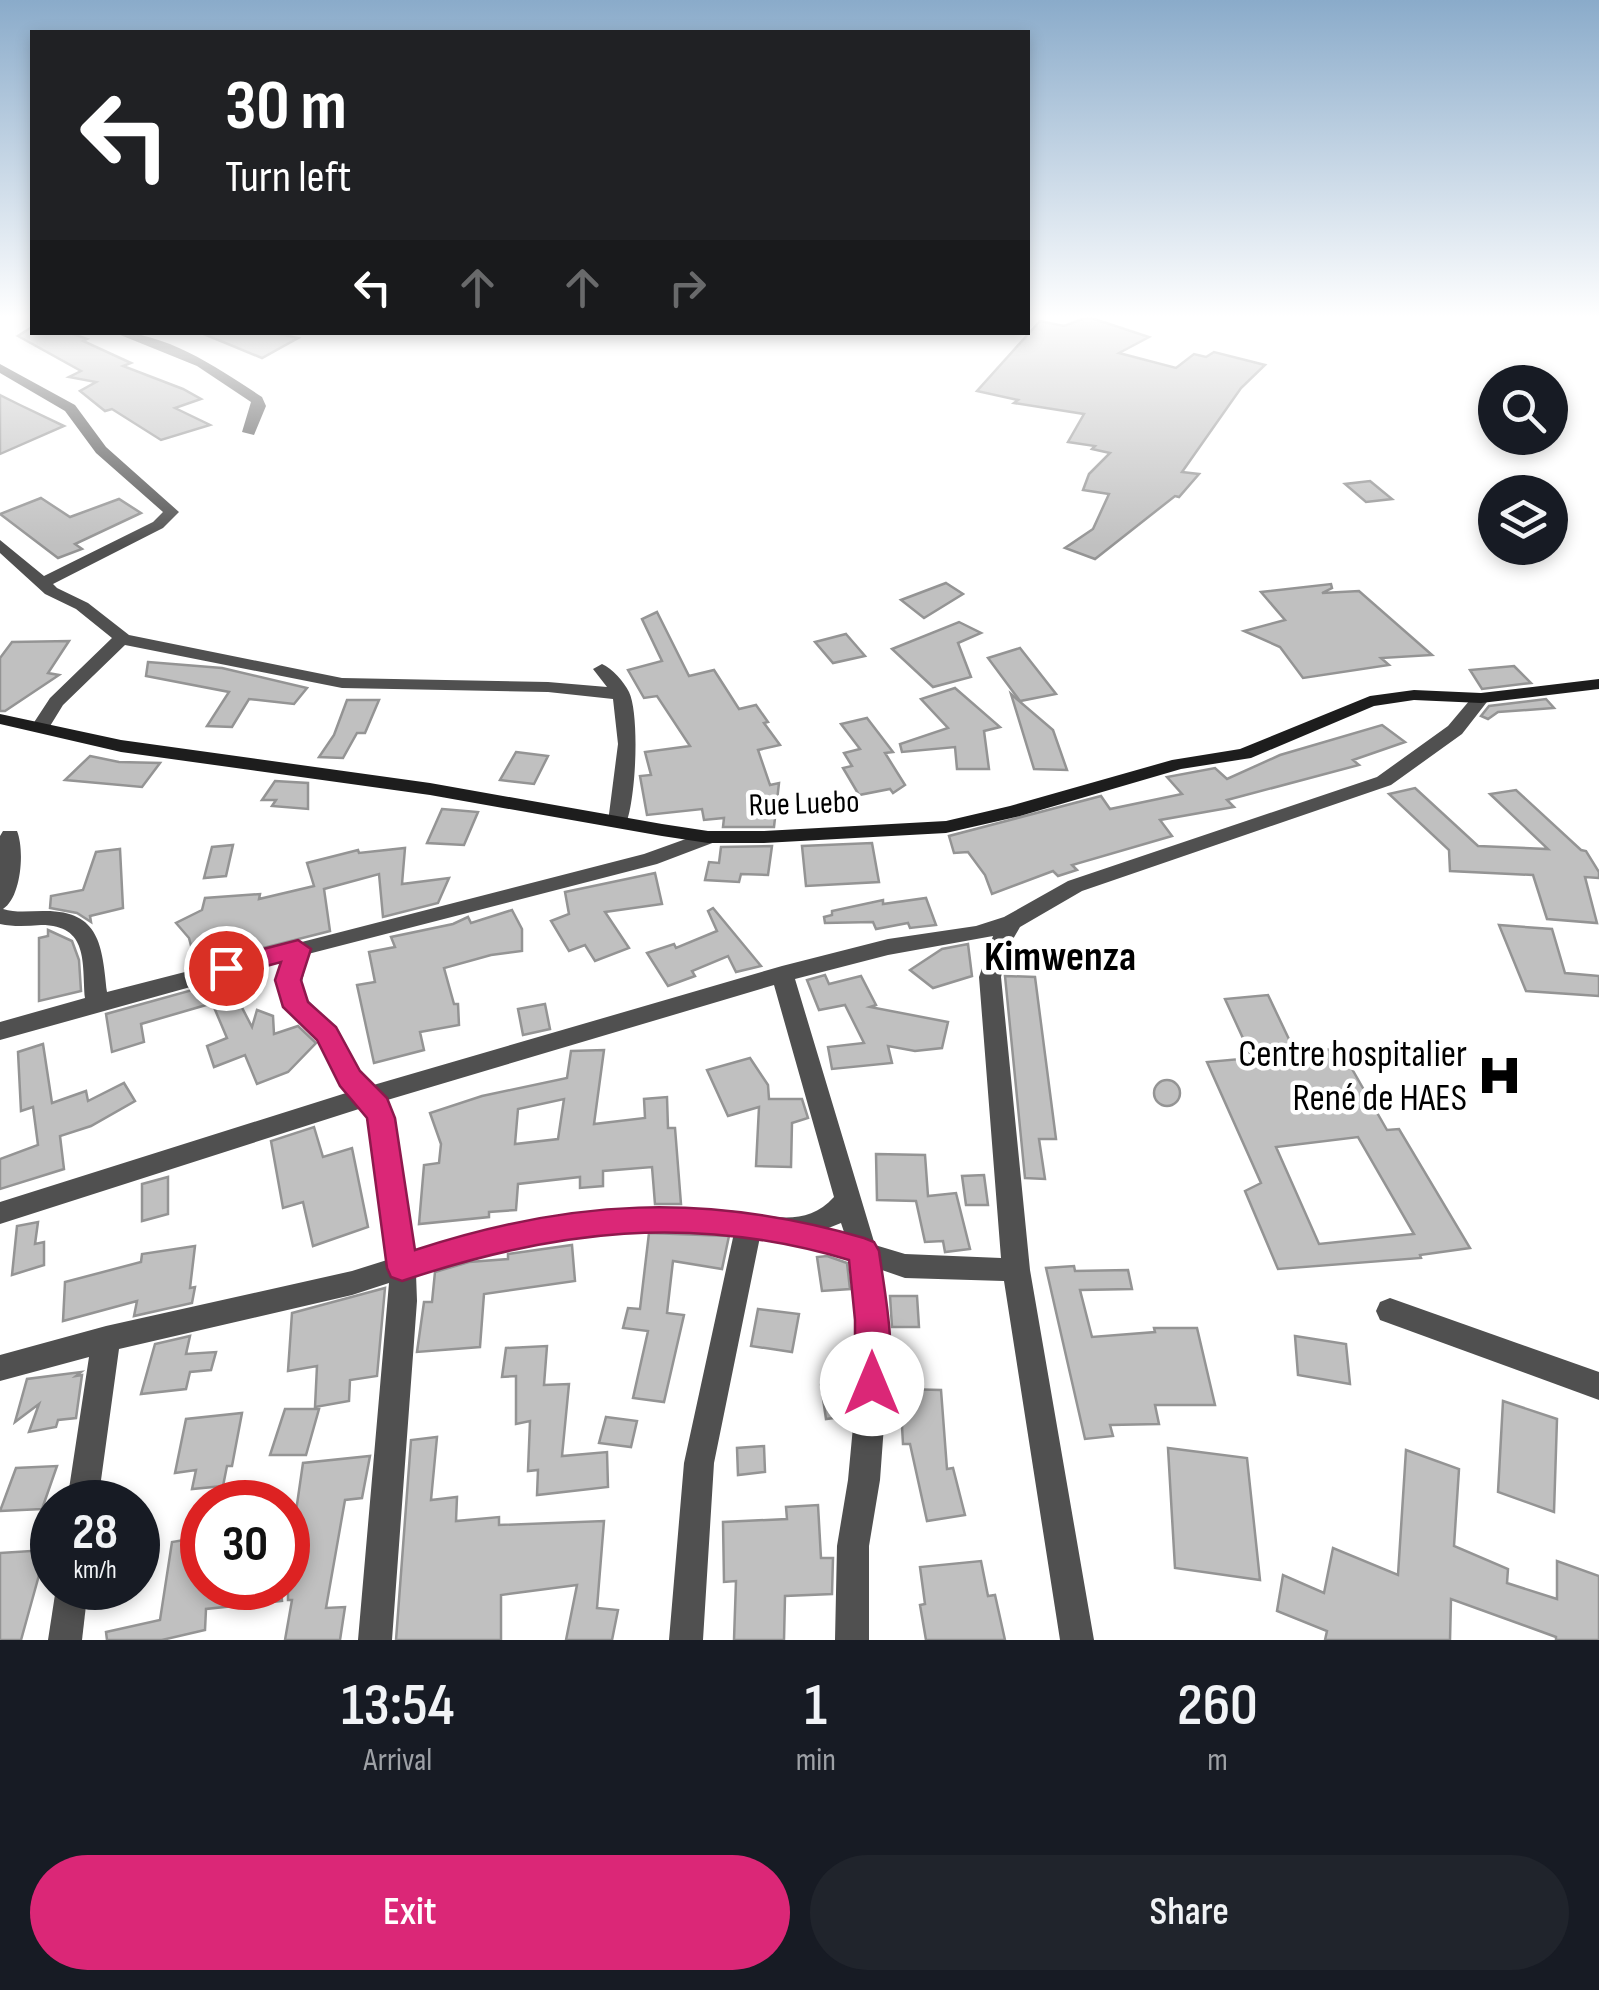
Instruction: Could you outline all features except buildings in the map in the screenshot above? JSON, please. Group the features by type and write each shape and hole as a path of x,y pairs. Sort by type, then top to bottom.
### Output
{"street":[{"path":"45,394 70,408 101,450 172,512 158,525 45,582"},
{"path":"247,394 259,406 249,432"},
{"path":"0,545 52,591 82,606 120,634 121,639"},
{"path":"121,639 342,683 530,686 621,694"},
{"path":"40,727 56,702 121,639"},
{"path":"602,669 621,694 628,763 618,822"},
{"name":"Rue Luebo","path":"0,719 121,746 430,788 708,837 946,827 1076,796 1180,764 1244,754 1370,701 1414,695 1481,698 1599,684"},
{"path":"0,1213 144,1164 782,974 888,947 978,934 1012,922 1075,886 1395,776 1456,730 1481,698"},
{"path":"0,903 11,860 10,836"},
{"path":"0,1031 97,1002 650,859 708,837"},
{"path":"0,916 59,917 83,926 89,936 97,1002"},
{"path":"1012,922 998,946 990,994 1016,1270 1077,1640"},
{"path":"298,949 288,980 296,1007 327,1034 350,1079 369,1098 381,1118 402,1268 403,1301 375,1640"},
{"path":"782,974 864,1251 872,1320 872,1384 854,1546 852,1640"},
{"path":"795,1231 836,1213 848,1200"},
{"path":"0,1368 402,1268 482,1241 552,1227 672,1217 795,1231 905,1266 1016,1270"},
{"path":"686,1640 699,1462 748,1225"},
{"path":"1390,1311 1599,1386"},
{"path":"87,1480 106,1339"},
{"path":"65,1640 69,1610"}],"place":[{"name":"Centre hospitalier René de HAES","path":"1500,1076"}],"district":[{"name":"Kimwenza","path":"1060,957"}],"route":[{"path":"226,968 298,949 288,980 296,1007 327,1034 350,1079 377,1106 381,1118 402,1268 482,1241 552,1227 686,1217 795,1231 864,1251 872,1320 872,1384"}]}
